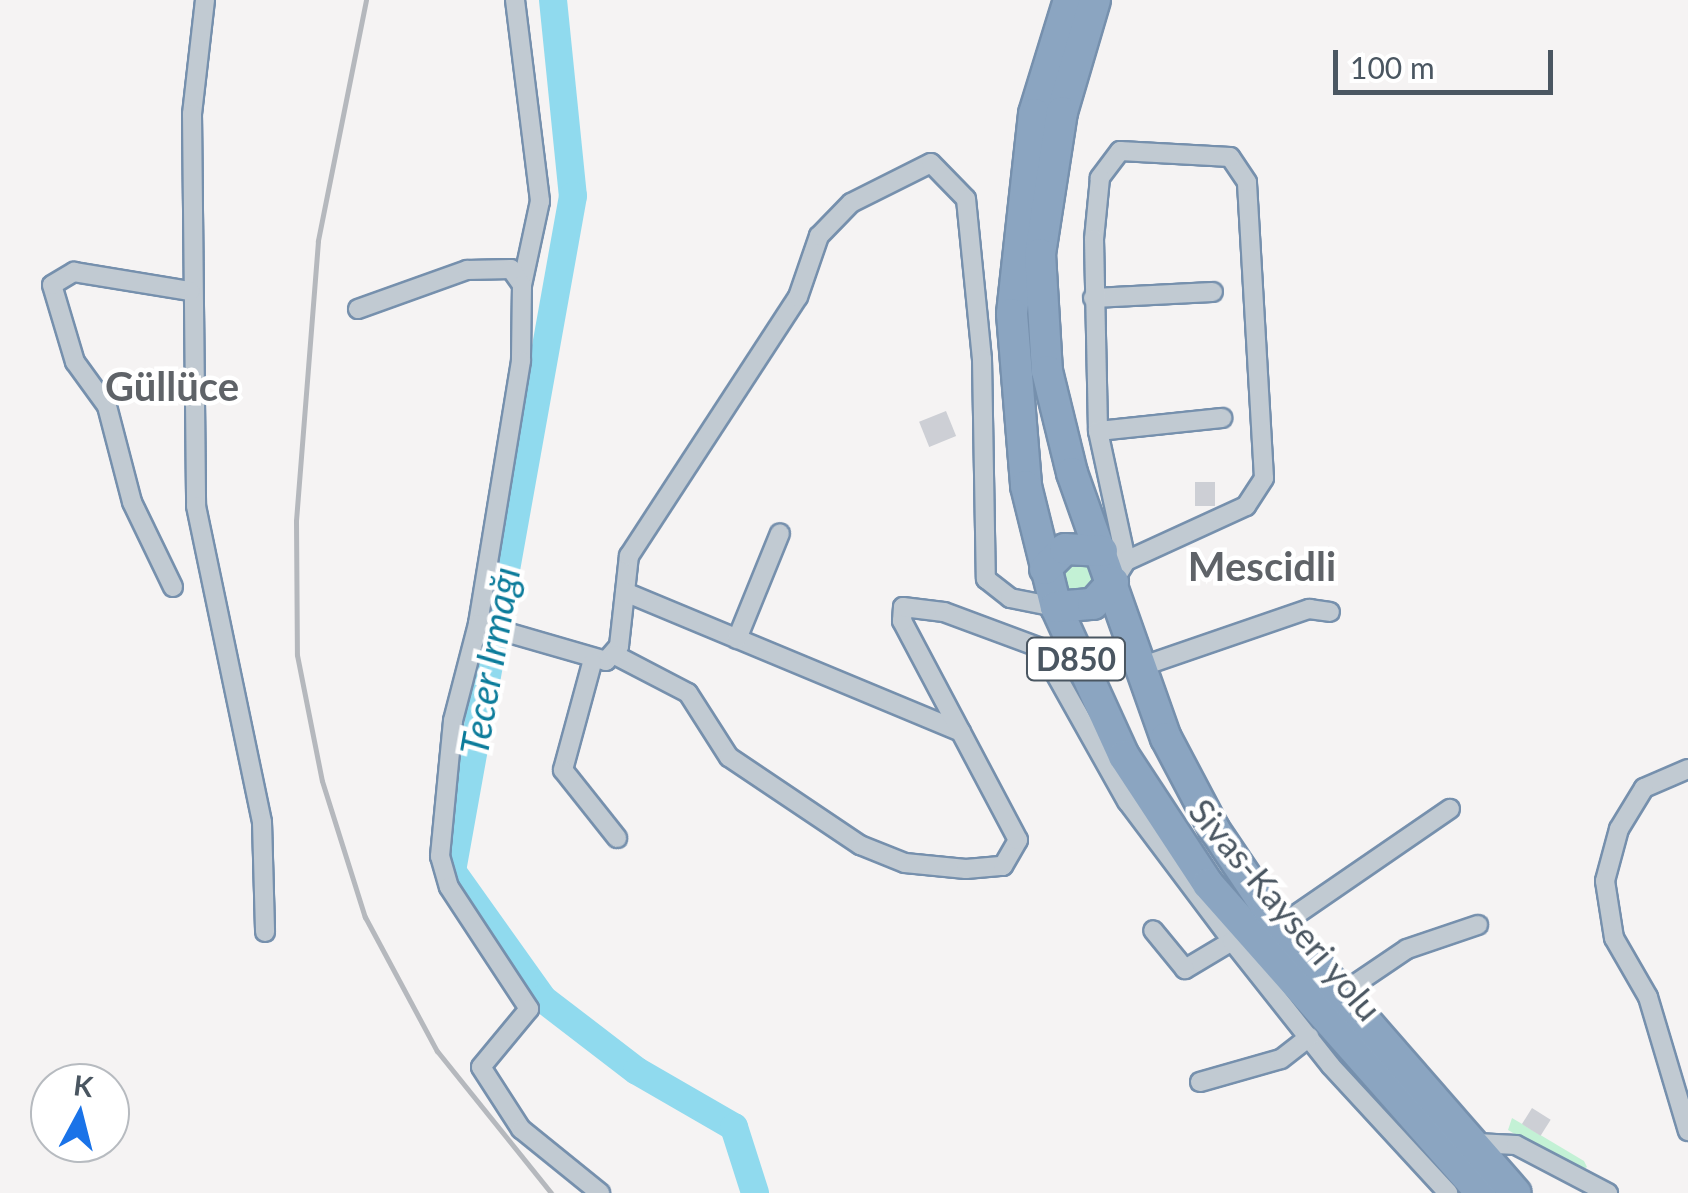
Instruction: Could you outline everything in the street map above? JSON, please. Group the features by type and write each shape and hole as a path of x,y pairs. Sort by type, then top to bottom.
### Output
{"highway":[{"name":"Sivas-Kayseri yolu","path":"1069,0 1034,114 1013,280 1017,416 1045,569 1056,606 1124,756 1240,935 1481,1193"},
{"name":"Sivas-Kayseri yolu","path":"1095,0 1047,190 1040,310 1056,416 1114,565 1142,666 1188,786 1281,925 1516,1193"},
{"path":"1045,569 1066,549 1114,565 1093,604 1056,606"}],"street":[{"path":"205,0 190,291 196,506 262,822 264,932"},
{"path":"515,0 540,201 522,285 521,361 482,628 453,721 440,856 449,888 529,1009 481,1066 521,1129 600,1193"},
{"path":"1111,155 1238,162 1247,182 1262,489 1220,521 1114,565 1098,431 1093,298 1100,178 1111,155"},
{"path":"615,655 629,556 648,520 798,297 820,236 851,203 931,164 966,198 982,359 984,572 1010,598 1056,606"},
{"path":"358,309 488,265 512,269 522,285"},
{"path":"173,587 132,502 107,406 75,362 52,285 74,272 190,291"},
{"path":"1093,298 1213,292"},
{"path":"1098,431 1222,418"},
{"path":"738,639 780,533"},
{"path":"1010,598 1034,592 1045,569"},
{"path":"625,592 961,732"},
{"path":"482,628 592,663 615,655 688,694 729,757 860,845 930,868 1003,866 1018,840 961,732 904,607 944,612 1049,653 1127,800 1240,935 1309,1038 1448,1193"},
{"path":"1142,666 1309,609 1330,612"},
{"path":"592,663 562,770 618,838"},
{"path":"1688,769 1644,788 1619,829 1605,881 1614,938 1648,997 1688,1131"},
{"path":"1281,925 1450,809"},
{"path":"1342,993 1407,949 1478,925"},
{"path":"1153,930 1185,969 1240,935"},
{"path":"1200,1082 1281,1059 1309,1038"},
{"path":"1476,1144 1516,1145 1608,1193"}],"green space":[{"path":"1078,559 1095,569 1095,588 1067,594 1059,572"},
{"path":"1512,1118 1584,1161 1587,1167 1579,1172 1508,1130"}],"building":[{"path":"946,411 956,436 929,447 919,422"},
{"path":"1195,482 1215,482 1215,506 1195,506"},
{"path":"1532,1108 1551,1120 1541,1136 1522,1124"}],"waterway":[{"name":"Tecer Irmağı","path":"553,0 573,196 452,871 543,999 637,1071 734,1127 755,1193"}],"railway":[{"path":"366,0 318,241 296,521 297,655 322,781 365,917 437,1051 551,1193"}],"district":[{"name":"Güllüce","path":"172,386"},
{"name":"Mescidli","path":"1262,566"}]}
